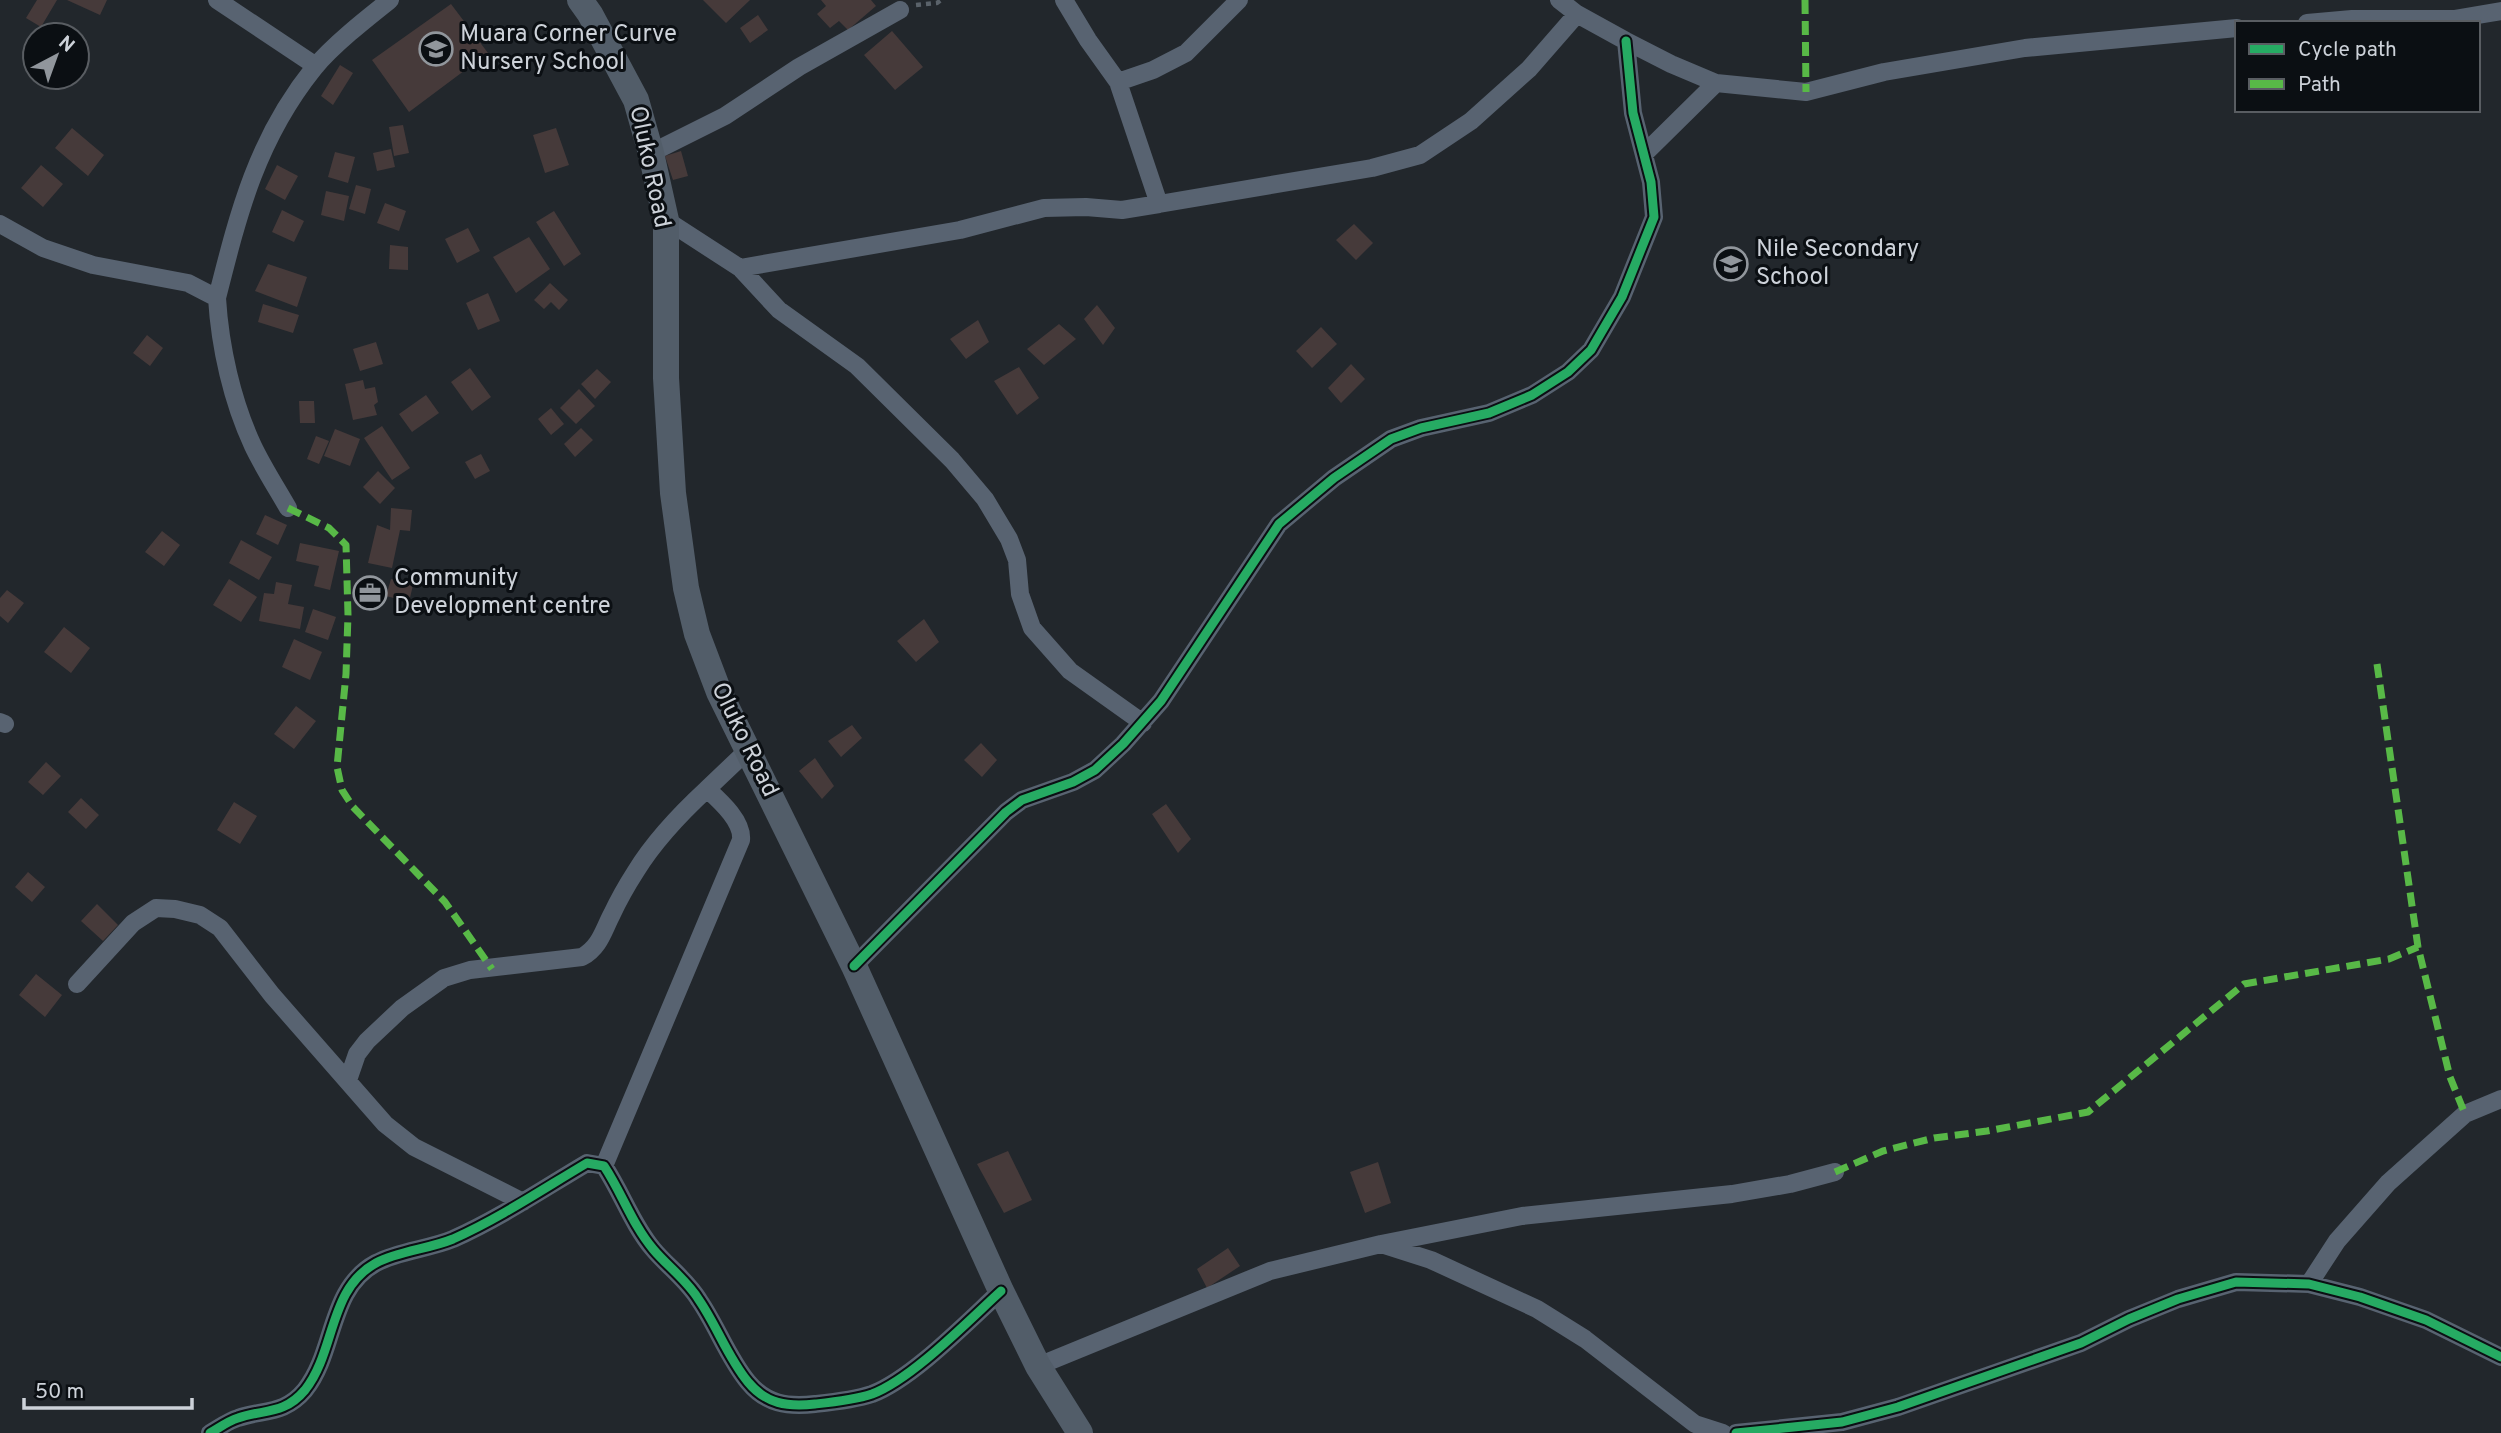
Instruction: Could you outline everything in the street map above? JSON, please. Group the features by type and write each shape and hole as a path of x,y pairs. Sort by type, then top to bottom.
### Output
{"main road":[{"name":"Oluko Road","path":"580,0 636,100 666,220 666,378 673,492 686,588 698,635 719,692 854,966 1001,1291 1038,1366 1080,1433"}],"street":[{"path":"217,0 316,66"},
{"path":"288,508 252,445 237,401 219,330 217,298 251,175 283,111 316,66 390,0"},
{"path":"1063,0 1118,82 1159,204"},
{"path":"1118,82 1153,70 1186,53 1215,27 1239,0"},
{"path":"1559,0 1577,14 1626,41 1716,83 1806,92 1884,72 2025,48 2235,28"},
{"path":"651,153 725,116 819,55 900,10"},
{"path":"2330,21 2454,19 2501,11"},
{"path":"740,268 960,230 1044,208 1122,210 1372,168 1420,155 1471,121 1529,69 1577,14"},
{"path":"854,966 1006,812 1023,800 1073,782 1095,770 1143,723 1193,654 1279,524 1334,478 1391,439 1421,428 1489,413 1532,395 1568,372 1591,350 1622,297 1654,217 1651,181 1633,113 1626,41"},
{"path":"1645,153 1716,83"},
{"path":"666,220 740,268 779,310 857,366 951,460 985,499 1009,539 1017,560 1020,594 1032,628 1070,671 1143,723"},
{"path":"0,224 43,248 93,265 188,284 217,298"},
{"path":"348,1080 357,1054 368,1041 402,1008 444,978 470,970 582,957 593,951 652,847 683,812 748,750"},
{"path":"604,1166 741,840 742,832 739,826 707,789"},
{"path":"77,984 133,923 156,908 200,915 220,928 272,995 385,1124 414,1147 523,1202"},
{"path":"2309,1284 2337,1241 2388,1182 2465,1114 2501,1099"},
{"path":"210,1433 237,1418 285,1408 305,1390 320,1360 339,1304 355,1280 376,1263 450,1240 523,1202 587,1163 604,1166 631,1217 652,1248 699,1298 748,1383 772,1402 802,1405 838,1402 873,1393 929,1355 1001,1291"},
{"path":"1038,1366 1270,1271 1381,1244 1522,1216 1732,1194 1790,1184 1835,1172"},
{"path":"1381,1244 1431,1260 1536,1309 1586,1339 1690,1428 1723,1433"},
{"path":"1736,1433 1842,1422 1898,1408 2081,1343 2178,1299 2236,1282 2309,1284 2360,1297 2426,1320 2501,1357"}],"building":[{"path":"37,0 57,0 45,21 31,21 26,18"},
{"path":"67,0 107,0 100,15"},
{"path":"703,0 750,0 726,23"},
{"path":"821,0 871,0 876,6 848,30 839,21 830,28 817,14 826,6"},
{"path":"451,4 488,53 409,112 372,60"},
{"path":"758,15 768,30 750,43 740,28"},
{"path":"892,31 923,67 895,90 864,55"},
{"path":"340,65 353,73 333,105 321,96"},
{"path":"403,125 409,153 394,156 389,127"},
{"path":"72,128 104,155 88,176 55,148"},
{"path":"556,128 569,165 545,173 533,135"},
{"path":"391,149 395,167 377,171 373,153"},
{"path":"681,151 688,176 673,180 665,156"},
{"path":"335,152 355,157 348,183 328,177"},
{"path":"41,165 63,184 43,207 21,188"},
{"path":"277,165 298,176 285,200 265,189"},
{"path":"356,185 371,189 365,214 349,209"},
{"path":"326,191 349,196 344,221 321,215"},
{"path":"385,203 406,211 399,231 377,223"},
{"path":"282,210 304,221 294,242 272,232"},
{"path":"554,211 581,254 564,266 536,222"},
{"path":"1354,224 1373,243 1356,260 1336,240"},
{"path":"468,228 480,251 457,263 445,239"},
{"path":"529,237 550,269 516,293 493,257"},
{"path":"390,245 408,247 408,270 389,269"},
{"path":"268,264 307,277 297,307 255,291"},
{"path":"550,283 568,300 559,310 551,302 544,309 534,300"},
{"path":"488,293 500,321 478,330 466,303"},
{"path":"263,304 299,315 293,333 258,322"},
{"path":"1097,305 1115,328 1103,345 1084,319"},
{"path":"978,320 989,342 966,359 950,339"},
{"path":"1059,324 1076,339 1044,365 1027,349"},
{"path":"1321,327 1337,344 1312,368 1296,351"},
{"path":"147,335 163,348 150,366 133,353"},
{"path":"376,342 383,364 360,371 353,349"},
{"path":"1351,364 1365,379 1341,403 1328,388"},
{"path":"1019,367 1039,398 1017,415 994,381"},
{"path":"470,368 491,397 472,411 451,382"},
{"path":"597,369 611,382 595,399 581,384"},
{"path":"363,380 365,389 375,387 378,402 374,405 377,415 353,420 345,384"},
{"path":"579,389 595,406 576,424 560,408"},
{"path":"426,395 439,413 412,432 399,414"},
{"path":"299,401 314,401 315,423 300,423"},
{"path":"551,408 564,424 551,435 538,419"},
{"path":"382,426 410,468 392,480 364,438"},
{"path":"581,428 593,440 575,457 564,444"},
{"path":"335,429 360,439 350,466 324,456"},
{"path":"316,436 329,441 319,464 307,459"},
{"path":"481,454 490,471 475,479 465,462"},
{"path":"378,471 395,488 380,504 363,487"},
{"path":"391,508 412,510 410,531 400,530 392,568 368,563 377,525 390,530"},
{"path":"265,515 287,525 278,545 256,534"},
{"path":"162,531 180,545 164,566 145,552"},
{"path":"241,540 272,557 259,580 229,563"},
{"path":"300,543 339,551 330,590 314,586 319,566 296,561"},
{"path":"229,579 257,597 241,622 213,605"},
{"path":"391,579 413,585 409,602 386,596"},
{"path":"276,582 292,585 288,604 304,607 300,629 259,621 264,593 274,594"},
{"path":"7,590 24,603 8,623 0,616 0,598"},
{"path":"313,609 336,617 328,640 305,632"},
{"path":"924,619 939,642 916,662 897,641"},
{"path":"64,627 90,648 71,673 44,652"},
{"path":"294,639 322,652 310,680 282,667"},
{"path":"296,706 316,721 294,749 274,734"},
{"path":"852,725 862,738 841,757 828,741"},
{"path":"981,743 997,760 982,777 964,760"},
{"path":"815,758 834,786 822,799 799,771"},
{"path":"46,762 61,776 43,795 28,782"},
{"path":"81,798 99,815 86,829 68,812"},
{"path":"234,802 257,816 240,844 217,830"},
{"path":"1166,804 1191,839 1178,853 1152,814"},
{"path":"28,872 45,887 32,902 15,887"},
{"path":"97,904 118,925 103,941 81,921"},
{"path":"36,974 62,995 45,1017 19,995"},
{"path":"1008,1151 1032,1200 1004,1213 977,1164"},
{"path":"1378,1162 1391,1203 1365,1213 1350,1172"},
{"path":"1228,1248 1240,1266 1207,1288 1197,1269"}],"marked path":[{"path":"1805,0 1806,92"},
{"path":"288,508 329,528 346,545 346,674 337,767 342,790 353,807 445,902 492,969"},
{"path":"2377,664 2418,947 2450,1077 2465,1114"},
{"path":"1835,1172 1883,1151 1934,1138 2088,1112 2244,984 2389,959 2418,947"}],"cycle path":[{"path":"854,966 1006,812 1022,800 1073,782 1095,770 1123,744 1161,701 1279,524 1334,478 1391,439 1421,428 1489,413 1532,395 1568,372 1591,350 1622,297 1654,217 1651,182 1633,113 1626,41"},
{"path":"210,1433 234,1419 289,1404 305,1390 315,1374 341,1304 360,1274 376,1263 470,1231 587,1163 604,1166 646,1239 694,1293 741,1373 762,1395 778,1402 805,1405 872,1394 922,1363 1001,1291"},
{"path":"1736,1433 1842,1422 1898,1407 2081,1343 2178,1299 2236,1282 2309,1284 2360,1297 2426,1320 2501,1357"}],"place":[{"name":"Muara Corner Curve Nursery School","path":"436,49"},
{"name":"Nile Secondary School","path":"1731,264"},
{"name":"Community Development centre","path":"370,593"}]}
